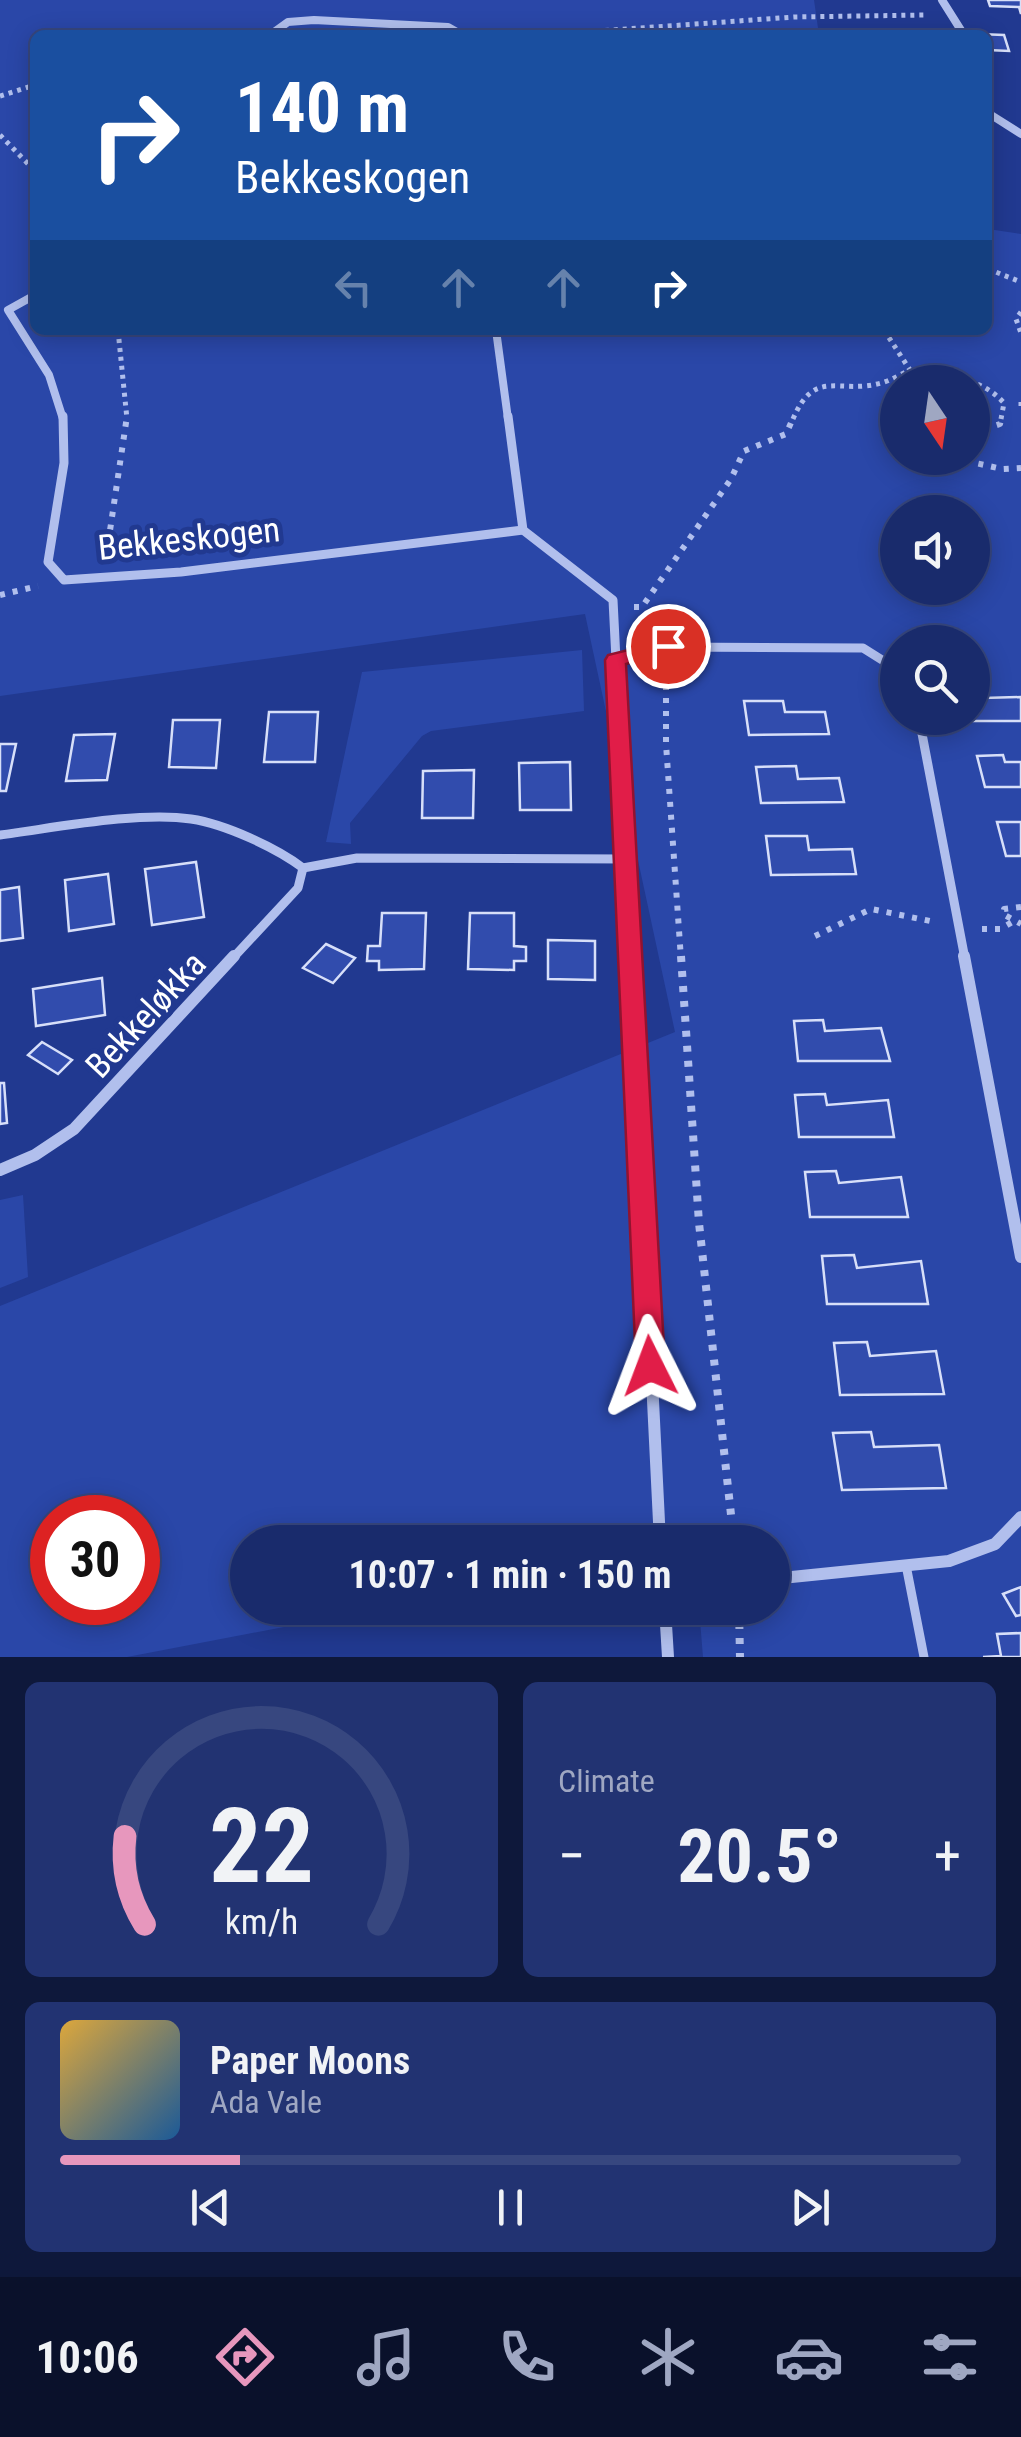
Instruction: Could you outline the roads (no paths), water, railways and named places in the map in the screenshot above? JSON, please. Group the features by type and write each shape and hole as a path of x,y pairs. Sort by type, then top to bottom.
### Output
{"street":[{"path":"942,0 962,30"},
{"path":"277,30 288,22 314,20 452,30"},
{"path":"992,116 1021,134"},
{"name":"Bekkeskogen","path":"30,298 8,310 43,358 62,401 66,445 48,562 64,580 181,572 522,530"},
{"path":"497,335 522,530 612,600 613,607 659,1525"},
{"path":"615,660 668,646 863,648 880,659"},
{"path":"922,735 1021,1257"},
{"path":"0,835 114,821 192,819 281,851 303,868 357,858 627,859"},
{"name":"Bekkeløkka","path":"0,1170 55,1144 95,1109 298,888 303,868"},
{"path":"790,1576 949,1561 995,1544 1021,1517"},
{"path":"665,1625 668,1657"}],"lane":[{"path":"906,1566 924,1657"}]}
